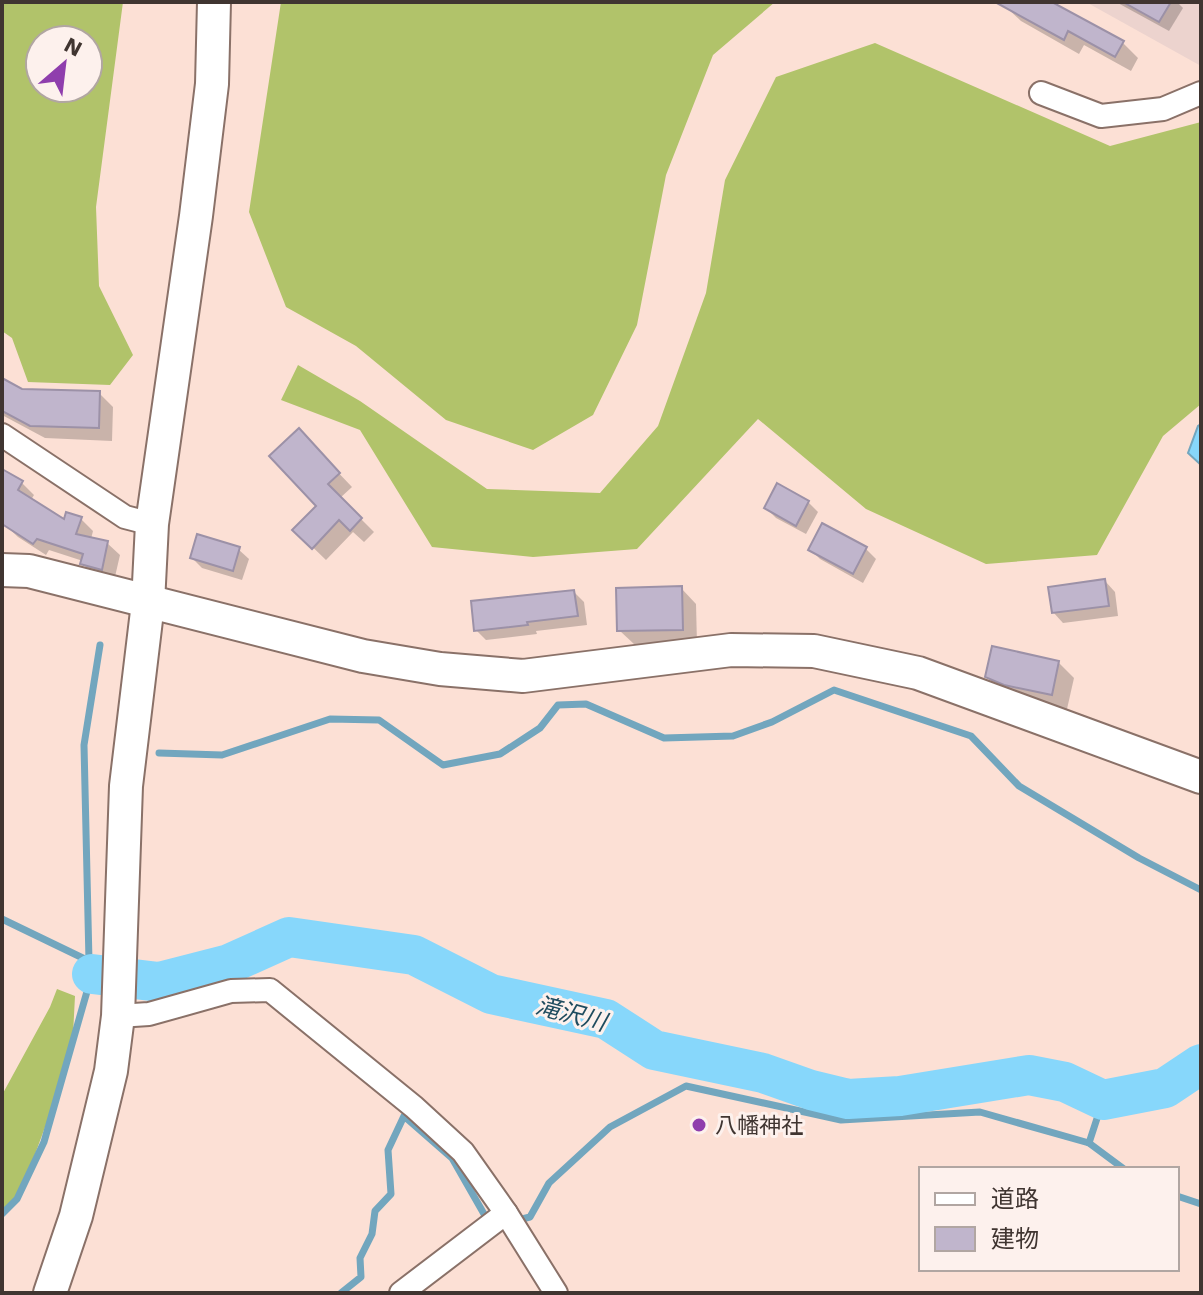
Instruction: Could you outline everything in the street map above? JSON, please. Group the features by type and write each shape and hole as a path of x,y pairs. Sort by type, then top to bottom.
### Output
{"street":[{"path":"50,1293 76,1216 100,1122 118,1016 126,786 148,603 152,524 212,84 214,2"},
{"path":"1041,93 1101,116 1163,109 1201,93"},
{"path":"2,435 125,517 152,524"},
{"path":"2,570 29,571 363,656 440,669 523,676 731,650 814,651 918,673 1201,777"},
{"path":"118,1016 149,1014 231,991 270,990 414,1107 463,1152 556,1293"},
{"path":"401,1293 506,1213"}],"shaded area":[{"path":"1086,2 1201,2 1201,66"}],"green space":[{"path":"2,2 123,2 96,207 99,286 133,355 110,385 28,382 12,338 2,331"},
{"path":"281,2 775,2 713,55 666,175 637,325 593,415 533,450 446,420 356,346 286,307 249,212"},
{"path":"875,43 1110,146 1201,122 1201,404 1163,436 1097,555 986,564 866,509 758,419 637,549 533,557 432,547 360,430 281,400 298,365 360,401 487,489 600,493 658,426 706,293 725,180 776,77"},
{"path":"57,989 75,996 72,1054 24,1184 2,1218 2,1095"}],"water":[{"path":"1201,424 1201,465 1188,453"}],"building":[{"path":"995,2 1052,2 1124,41 1115,57 1068,31 1064,40"},
{"path":"1123,2 1171,2 1159,22"},
{"path":"2,378 22,389 100,391 99,428 30,426 2,411"},
{"path":"299,428 340,473 328,484 362,518 350,531 339,520 312,549 292,530 316,506 269,456"},
{"path":"2,469 23,481 18,490 64,519 66,512 82,517 76,534 108,541 102,570 80,564 83,554 37,539 33,544 2,524"},
{"path":"777,483 809,501 796,526 764,508"},
{"path":"822,523 867,547 853,574 808,550"},
{"path":"197,534 240,547 233,571 190,558"},
{"path":"1105,579 1109,606 1052,613 1048,587"},
{"path":"682,586 683,630 617,631 616,588"},
{"path":"574,590 578,616 474,631 471,601"},
{"path":"992,646 1059,661 1052,695 1004,685 985,677"}],"waterway":[{"path":"89,961 84,745 100,645"},
{"path":"159,753 222,755 330,719 379,720 443,765 500,754 540,728 558,705 586,704 664,738 733,736 772,722 834,690 971,736 1019,786 1139,858 1201,890"},
{"path":"2,919 89,961 92,974 44,1142 17,1199 2,1214"},
{"name":"滝沢川","path":"92,974 159,982 229,964 289,937 414,955 491,994 606,1019 654,1050 763,1073 848,1099 900,1096 1029,1075 1065,1082 1103,1100 1165,1088 1201,1064"},
{"path":"514,1221 530,1217 549,1183 610,1127 686,1086 841,1120 980,1112 1089,1143 1121,1167"},
{"path":"1089,1143 1103,1100"},
{"path":"341,1293 361,1277 360,1258 372,1234 375,1211 391,1194 388,1150 404,1116 452,1158 484,1214 492,1220"},
{"path":"1179,1197 1201,1204"}],"place":[{"name":"八幡神社","path":"699,1125"}]}
